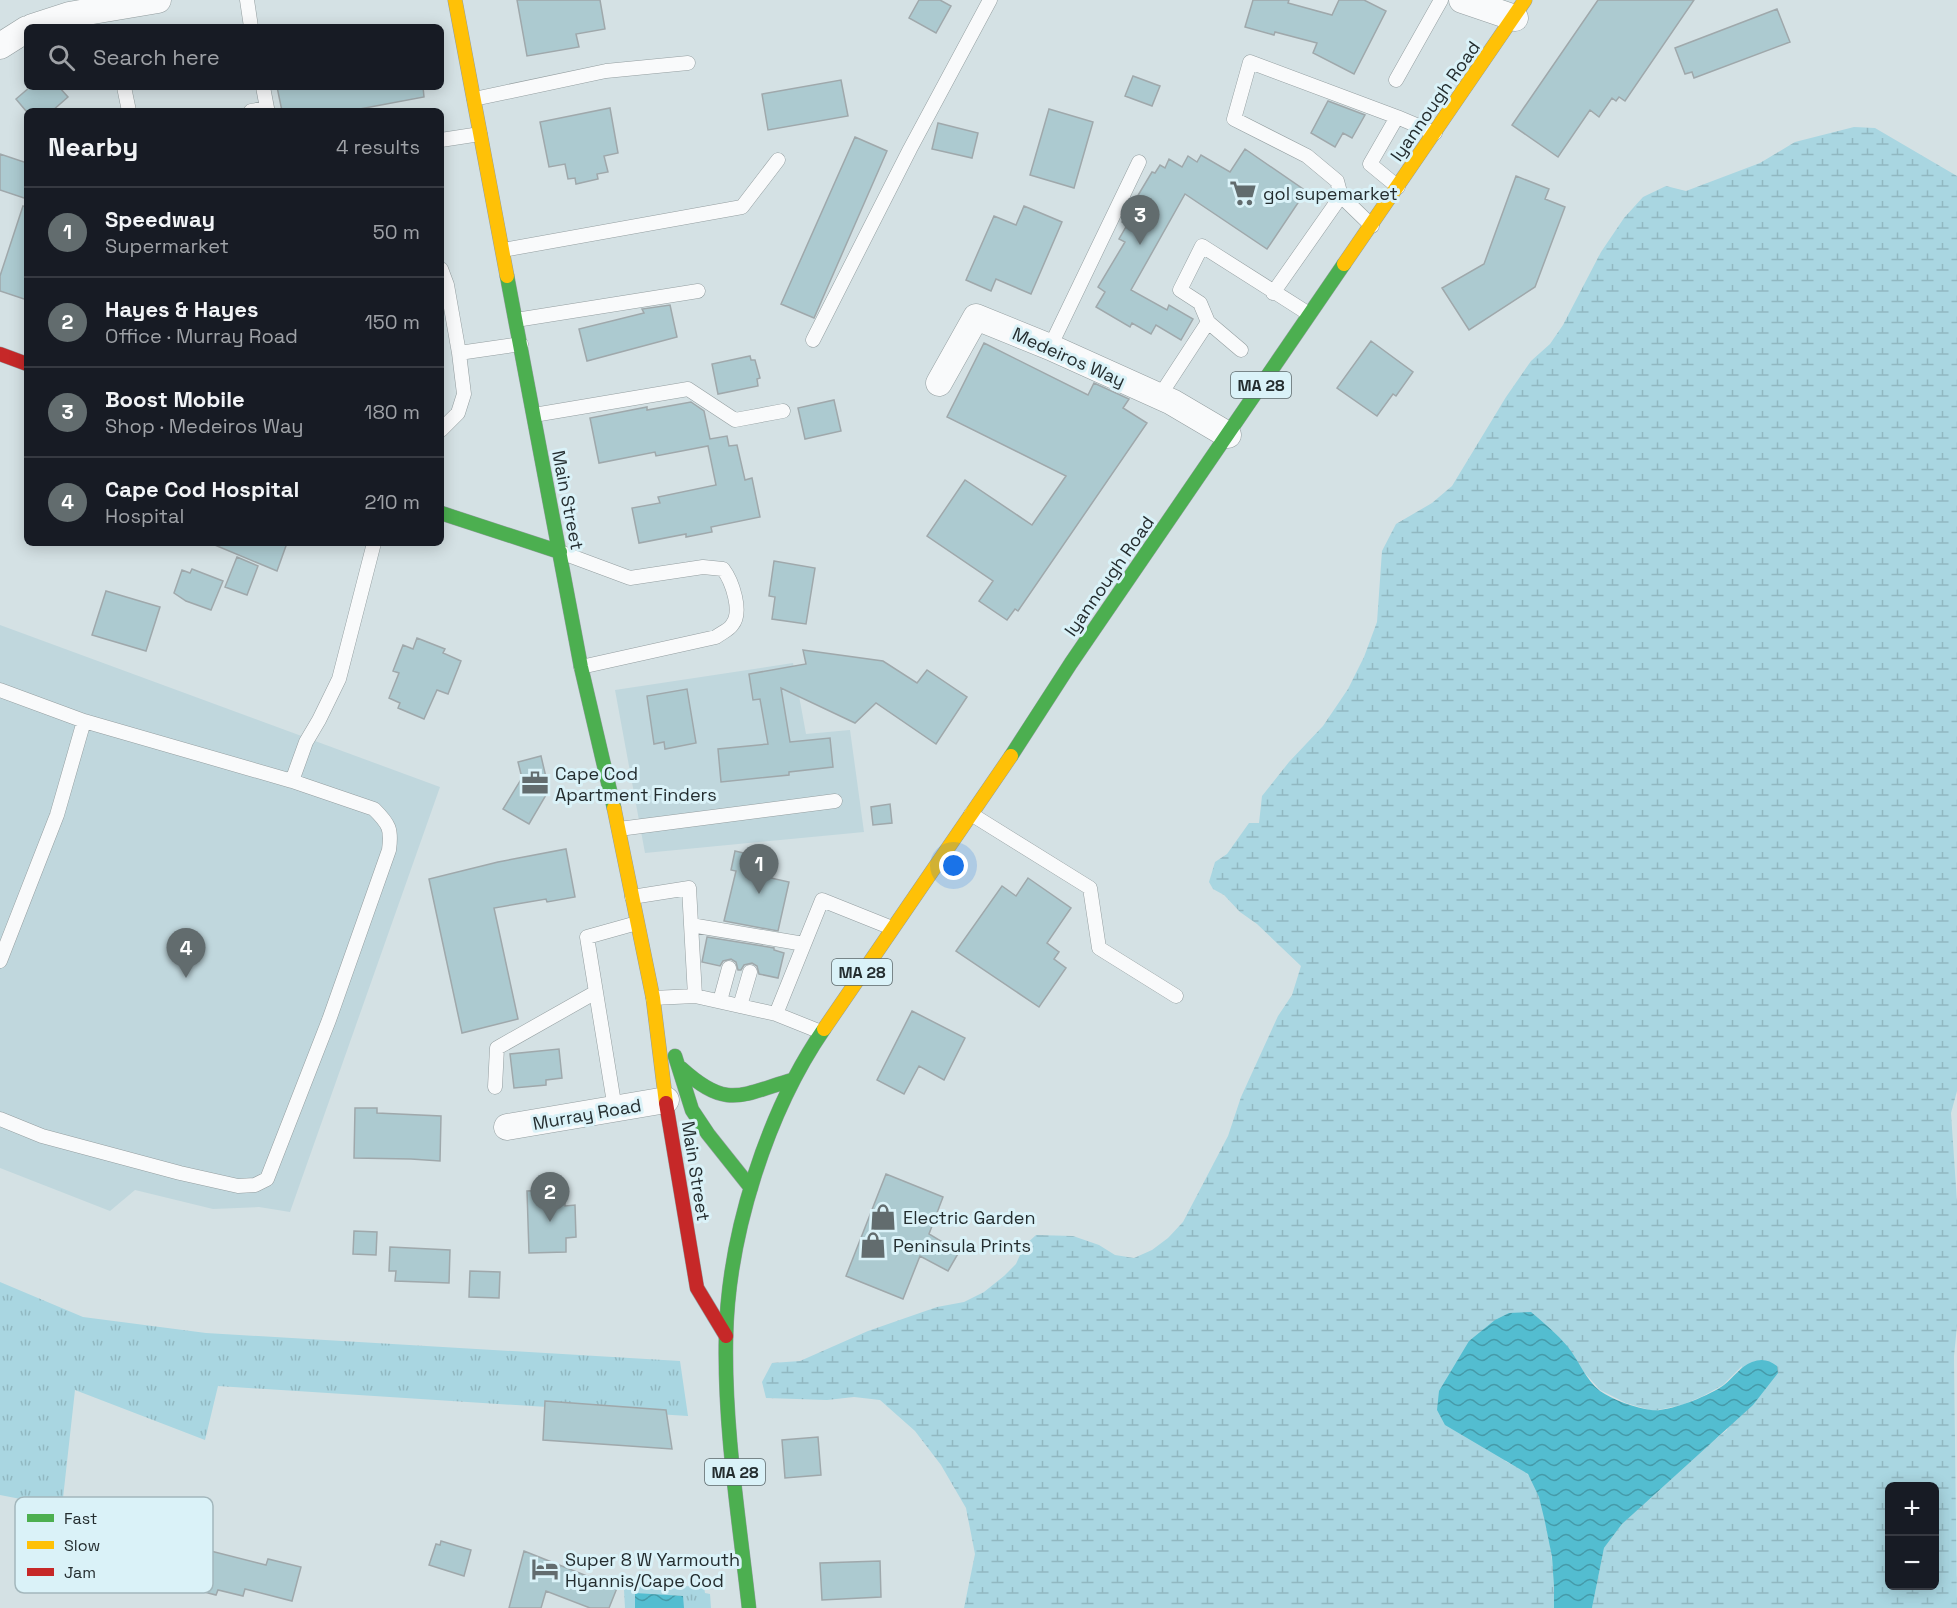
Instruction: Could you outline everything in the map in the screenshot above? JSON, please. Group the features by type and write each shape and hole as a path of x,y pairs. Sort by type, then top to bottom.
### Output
{"main road":[{"name":"Main Street","path":"455,0 581,667 619,829 653,1001 666,1100 697,1288 726,1336"},
{"name":"Iyannough Road","path":"751,1188 764,1147 792,1080 821,1033 1309,314 1520,9"},
{"path":"0,354 24,363"},
{"path":"444,514 561,552"},
{"name":"Main Street","path":"653,1001 681,1068 692,1110 714,1143 751,1188"},
{"name":"Main Street","path":"681,1068 702,1086 717,1095 742,1094 792,1080"},
{"name":"MA 28","path":"749,1608 727,1402 726,1336 729,1298 742,1220 751,1188"}],"street":[{"path":"41,24 69,15 158,0"},
{"path":"1458,0 1520,9"},
{"path":"0,46 24,31"},
{"name":"Medeiros Way","path":"939,383 976,317 1050,347 1172,402 1228,435"},
{"name":"Murray Road","path":"507,1128 666,1100"}],"lane":[{"path":"247,0 251,24"},
{"path":"813,340 916,138 990,0"},
{"path":"1396,80 1458,0"},
{"path":"1372,226 1341,196 1337,181 1307,156 1234,120 1250,62 1435,133"},
{"path":"474,99 606,70 688,63"},
{"path":"125,90 128,108"},
{"path":"264,90 267,108"},
{"path":"1397,117 1370,164 1398,187"},
{"path":"445,140 480,134"},
{"path":"503,250 742,207 778,160"},
{"path":"1050,347 1139,162"},
{"path":"1273,293 1341,196"},
{"path":"1241,350 1208,322 1200,303 1180,290 1202,246 1309,314"},
{"path":"444,277 459,353 464,394 458,412 444,427"},
{"path":"516,320 698,291"},
{"path":"1159,397 1208,322"},
{"path":"459,353 520,344"},
{"path":"534,415 688,389 735,420 783,411"},
{"path":"292,781 306,742 339,679 373,546"},
{"path":"561,552 630,578 703,567 723,569 730,578 737,612 733,625 716,637 581,667"},
{"path":"0,690 84,721 292,781 374,809 385,819 392,833 389,850 329,1020 267,1179 255,1185 238,1186 42,1136 0,1119"},
{"path":"0,961 3,943 57,815 84,721"},
{"path":"619,829 835,801"},
{"path":"971,814 1090,888 1099,948 1176,996"},
{"path":"632,897 689,888 695,996"},
{"path":"776,1014 822,900 892,928"},
{"path":"615,1109 587,937 637,923"},
{"path":"692,925 759,941 804,944"},
{"path":"720,1001 729,968"},
{"path":"740,1005 750,972"},
{"path":"495,1087 497,1048 596,992"},
{"path":"653,1001 695,996 776,1014 821,1033"}],"shaded area":[{"path":"0,625 440,787 290,1212 259,1207 213,1209 135,1190 110,1211 0,1168"},
{"path":"793,663 806,734 850,730 864,832 645,853 615,690"}],"green space":[{"path":"1854,127 1875,128 1957,176 1957,1091 1951,1113 1957,1202 1957,1326 1954,1356 1957,1608 1592,1608 1604,1548 1622,1524 1693,1457 1727,1430 1742,1366 1723,1385 1703,1396 1682,1405 1653,1411 1626,1403 1600,1390 1584,1372 1505,1461 1529,1476 1541,1503 1552,1559 1554,1608 964,1608 975,1554 966,1508 941,1465 915,1431 880,1400 854,1397 827,1400 766,1398 762,1382 772,1363 800,1361 868,1331 937,1307 964,1302 984,1292 1004,1276 1016,1264 1024,1246 1036,1235 1073,1236 1099,1245 1115,1255 1134,1258 1152,1250 1168,1238 1183,1222 1228,1136 1241,1097 1278,1016 1292,995 1301,966 1224,895 1213,889 1209,882 1215,862 1227,854 1249,823 1259,823 1262,796 1289,762 1323,726 1348,689 1364,657 1377,622 1382,551 1396,524 1432,503 1452,486 1506,397 1531,361 1550,344 1563,325 1601,252 1624,218 1643,197 1666,186 1686,191 1760,163 1795,142"},
{"path":"0,1282 83,1317 206,1333 680,1361 688,1416 218,1386 205,1440 75,1390 63,1497 15,1498 0,1495"},
{"path":"639,1584 704,1587 705,1593 710,1594 711,1608 625,1608 624,1590"}],"water":[{"path":"1531,1312 1568,1347 1595,1387 1618,1400 1645,1409 1667,1409 1699,1398 1718,1389 1748,1364 1759,1360 1771,1362 1777,1366 1778,1373 1753,1405 1622,1524 1604,1548 1592,1608 1554,1608 1552,1557 1539,1497 1528,1474 1445,1425 1437,1410 1439,1391 1469,1341 1495,1320 1509,1313"},
{"path":"635,1593 683,1596 684,1608 635,1608"}],"building":[{"path":"517,0 600,0 605,29 576,34 579,47 527,56"},
{"path":"919,0 940,0 951,6 936,33 909,18"},
{"path":"1253,0 1289,0 1288,3 1332,15 1339,0 1364,0 1386,11 1354,74 1313,53 1317,43 1245,27"},
{"path":"1598,0 1694,0 1625,101 1619,97 1616,101 1612,98 1599,117 1590,110 1558,157 1512,125"},
{"path":"1777,9 1790,42 1694,78 1692,72 1685,74 1675,48"},
{"path":"1133,76 1160,86 1152,106 1125,96"},
{"path":"841,80 848,116 768,130 762,94"},
{"path":"26,90 62,90 68,97 55,108 24,109 16,99"},
{"path":"278,90 423,90 424,97 365,108 281,108"},
{"path":"1328,101 1365,115 1352,138 1343,133 1335,147 1311,133"},
{"path":"610,108 618,153 604,156 608,172 597,174 598,179 576,184 575,178 568,179 565,164 549,167 540,122"},
{"path":"1049,109 1093,122 1074,188 1030,175"},
{"path":"938,123 978,133 972,158 932,149"},
{"path":"855,137 887,151 814,318 781,304"},
{"path":"1245,149 1306,191 1267,249 1185,194 1131,290 1167,310 1169,305 1193,319 1181,340 1156,325 1151,334 1132,323 1130,327 1096,307 1105,292 1098,287 1125,242 1119,239 1127,225 1122,222 1152,172 1155,173 1160,165 1165,168 1169,159 1182,167 1188,156 1197,162 1201,155 1230,172"},
{"path":"0,154 24,162 24,198 0,190"},
{"path":"1516,176 1549,189 1545,199 1565,207 1535,287 1469,330 1442,288 1484,264"},
{"path":"24,206 24,299 0,291 0,276"},
{"path":"1024,206 1062,222 1031,294 996,279 991,291 966,280 994,216 1016,225"},
{"path":"670,305 677,337 587,361 579,329 644,313 642,309"},
{"path":"1371,341 1413,372 1396,396 1393,394 1377,416 1337,388"},
{"path":"984,343 1088,395 1094,383 1129,399 1123,408 1147,423 1018,611 1015,609 1007,620 979,601 993,581 927,536 965,480 1032,525 1066,476 947,417"},
{"path":"750,356 751,360 755,360 760,378 757,379 758,386 718,394 712,364"},
{"path":"834,400 841,431 805,439 798,408"},
{"path":"691,402 704,411 710,439 727,436 729,446 737,445 745,480 752,478 760,517 711,527 712,532 686,537 686,534 639,543 632,508 660,503 658,497 716,485 708,446 656,456 655,452 599,463 590,418 647,407 647,410"},
{"path":"217,546 286,546 277,571"},
{"path":"237,557 258,566 247,595 225,587"},
{"path":"774,561 815,568 806,624 772,619 775,597 769,596"},
{"path":"192,569 223,581 211,610 186,601 174,593 182,570 190,573"},
{"path":"106,591 160,607 146,651 92,635"},
{"path":"417,638 445,649 443,653 461,661 448,694 437,690 424,719 398,708 400,703 389,698 399,673 393,671 403,645 413,649"},
{"path":"803,650 883,661 917,683 927,670 967,697 936,744 876,703 855,723 781,688 790,742 830,738 833,767 789,772 789,775 721,782 718,749 768,744 760,699 753,700 749,674 806,664"},
{"path":"687,689 696,743 665,749 664,742 654,744 647,696"},
{"path":"541,756 549,790 529,824 503,809 522,778 518,762"},
{"path":"890,804 892,823 873,825 871,807"},
{"path":"566,849 575,897 547,902 546,899 494,908 518,1019 462,1033 429,879 498,862"},
{"path":"735,851 761,857 757,875 789,882 778,931 724,921 736,871 731,870"},
{"path":"1028,878 1071,908 1047,943 1059,952 1054,959 1066,968 1039,1007 956,951 1002,886 1016,896"},
{"path":"707,937 774,948 784,953 778,978 759,974 757,966 752,963 738,970 736,962 731,959 723,961 720,966 702,962"},
{"path":"912,1011 965,1038 944,1080 919,1066 904,1094 877,1080"},
{"path":"559,1049 562,1078 546,1080 546,1085 514,1088 510,1054"},
{"path":"355,1108 377,1108 377,1113 441,1116 440,1161 354,1158"},
{"path":"886,1174 943,1197 929,1234 959,1252 948,1271 920,1256 903,1299 846,1276"},
{"path":"565,1189 565,1206 575,1205 576,1237 566,1238 566,1252 529,1253 527,1191"},
{"path":"354,1231 377,1232 376,1255 353,1254"},
{"path":"390,1247 450,1250 449,1283 395,1281 396,1271 389,1271"},
{"path":"470,1271 500,1272 499,1298 469,1297"},
{"path":"545,1401 666,1410 672,1449 543,1440"},
{"path":"818,1437 821,1475 785,1478 782,1440"},
{"path":"441,1541 471,1550 464,1576 429,1565 436,1544 440,1545"},
{"name":"Super 8 W Yarmouth Hyannis/Cape Cod","path":"524,1551 617,1588 609,1608 590,1608 546,1591 541,1608 509,1608"},
{"path":"213,1552 266,1565 268,1559 301,1567 292,1601 245,1589 243,1596 218,1590 216,1595 208,1593 213,1593"},
{"path":"880,1561 881,1597 822,1600 820,1563"}],"traffic: fast":[{"path":"1011,756 1071,663 1344,264"},
{"path":"507,276 581,667 614,808"},
{"path":"444,514 560,552"},
{"path":"749,1608 727,1405 728,1298 743,1217 768,1136 785,1098 824,1029"},
{"path":"675,1056 692,1110 751,1188"},
{"path":"681,1068 697,1081 722,1094 745,1094 792,1080"}],"traffic: slow":[{"path":"455,0 507,276"},
{"path":"1344,264 1525,0"},
{"path":"824,1029 1011,756"},
{"path":"614,808 653,998 666,1103"}],"traffic: jam":[{"path":"0,354 24,363"},
{"path":"666,1103 697,1288 726,1336"}],"place":[{"name":"gol supemarket","path":"1243,193"},
{"name":"Boost Mobile","path":"1140,245"},
{"name":"Cape Cod Apartment Finders","path":"535,783"},
{"name":"Speedway","path":"759,894"},
{"name":"Cape Cod Hospital","path":"186,978"},
{"name":"Electric Garden","path":"883,1217"},
{"name":"Hayes & Hayes","path":"550,1222"},
{"name":"Peninsula Prints","path":"873,1245"},
{"name":"Super 8 W Yarmouth Hyannis/Cape Cod","path":"545,1569"}]}
